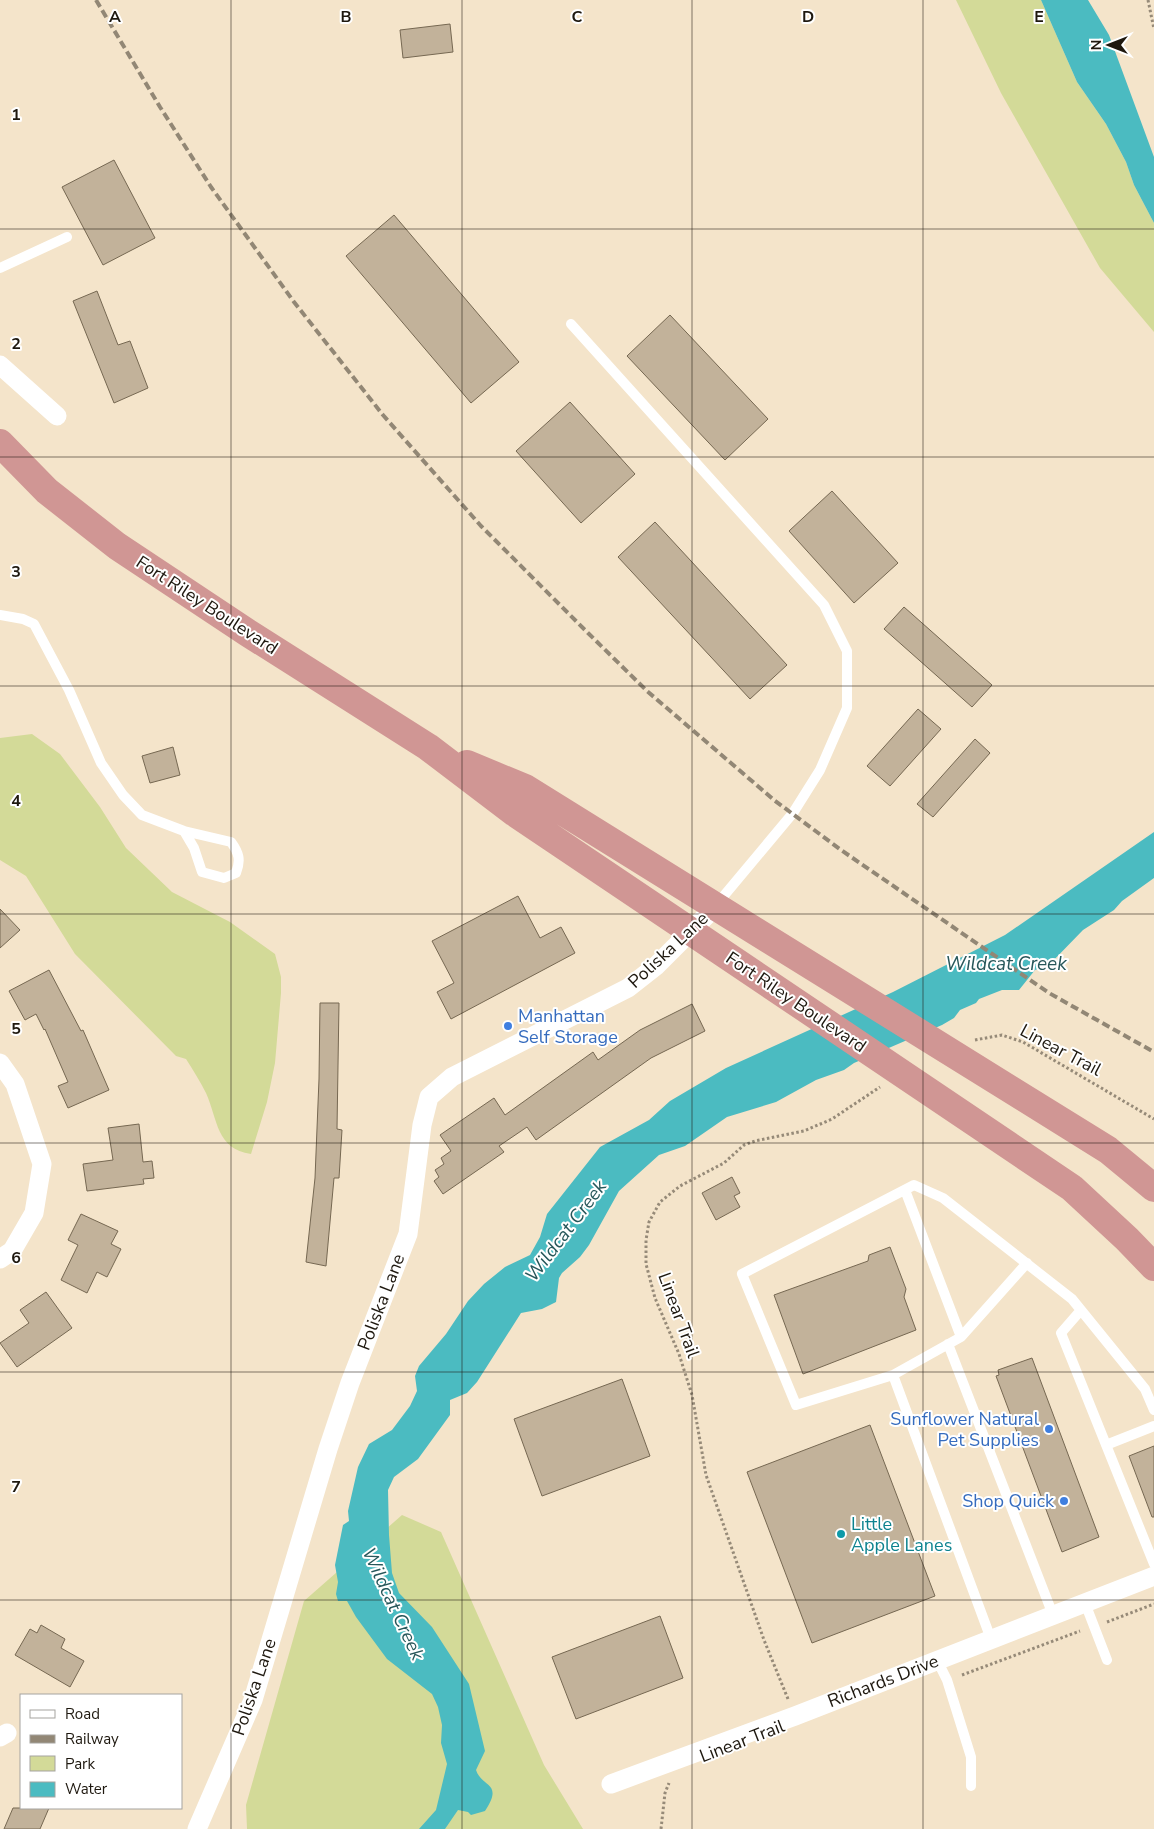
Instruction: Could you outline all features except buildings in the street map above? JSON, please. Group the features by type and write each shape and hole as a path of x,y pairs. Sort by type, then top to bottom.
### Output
{"highway":[{"name":"Fort Riley Boulevard","path":"0,443 47,491 117,546 248,633 428,748 515,813 1072,1188 1154,1267"},
{"name":"Fort Riley Boulevard","path":"428,748 525,788 825,975 969,1052 1108,1150 1154,1188"}],"street":[{"path":"0,365 57,416"},
{"name":"Poliska Lane","path":"197,1829 253,1700 328,1449 350,1384 408,1234 422,1125 429,1097 452,1077 628,988 656,966 714,907"},
{"path":"0,1063 15,1084 42,1164 34,1213 12,1251 0,1259"},
{"name":"Richards Drive","path":"611,1784 795,1716 1154,1576"}],"lane":[{"path":"0,268 67,236"},
{"path":"571,324 824,605 847,650 847,708 820,770 793,813 714,907"},
{"path":"0,615 24,619 34,624 69,690 101,763 123,795 142,815 184,830 231,842 238,853 240,864 236,873 224,878 202,872 194,848 184,830"},
{"path":"1027,1263 960,1337 893,1375 796,1405 742,1274 914,1185 943,1198 1027,1263 1072,1299 1145,1390 1154,1410"},
{"path":"905,1190 960,1337"},
{"path":"1081,1310 1061,1333 1154,1564"},
{"path":"948,1344 1053,1615"},
{"path":"893,1375 991,1639"},
{"path":"1106,1445 1154,1426"},
{"path":"1085,1603 1107,1660"},
{"path":"937,1660 947,1680 971,1757 971,1786"}],"path":[{"path":"1148,0 1154,29"},
{"name":"Linear Trail","path":"969,1052 981,1037 1002,1035 1023,1042 1154,1119"},
{"name":"Linear Trail","path":"795,1716 764,1640 706,1475 692,1395 679,1354 655,1298 646,1264 646,1240 649,1222 660,1202 680,1186 724,1163 744,1145 756,1140 804,1131 832,1119 882,1087"},
{"path":"947,1680 1154,1604"},
{"path":"661,1829 665,1793 668,1784 678,1780"}],"green space":[{"path":"956,0 1041,0 1077,82 1106,124 1154,223 1154,332 1100,268 1001,93"},
{"path":"32,734 60,754 100,807 126,848 172,892 230,922 275,954 281,977 281,993 275,1063 267,1102 251,1154 240,1151 225,1140 216,1123 206,1093 186,1059 176,1056 75,954 26,876 0,860 0,738"},
{"path":"402,1515 441,1532 544,1765 583,1829 247,1829 246,1805 304,1601"}],"water":[{"path":"1041,0 1088,0 1109,35 1154,157 1154,223 1106,124 1077,82"},
{"name":"Wildcat Creek","path":"1154,832 1154,878 1122,901 1114,910 1083,930 1049,965 1035,970 1019,990 1002,990 979,999 976,1003 960,1010 954,1018 942,1025 854,1063 844,1070 816,1080 776,1102 727,1117 685,1146 659,1155 619,1191 589,1245 559,1278 556,1302 542,1309 521,1313 477,1382 467,1393 450,1400 450,1415 418,1459 394,1477 388,1490 392,1573 399,1593 432,1627 469,1684 485,1751 476,1770 479,1776 490,1786 492,1795 485,1811 471,1815 468,1812 458,1810 445,1829 419,1829 436,1810 447,1764 441,1743 442,1725 438,1707 432,1694 387,1659 356,1617 347,1601 338,1601 336,1594 338,1582 335,1565 343,1525 349,1521 348,1511 358,1467 369,1444 392,1430 410,1406 417,1391 415,1376 419,1366 446,1334 468,1301 484,1284 505,1267 530,1255 540,1237 547,1214 600,1147 649,1120 670,1101 726,1068 893,992 1005,935"}],"railway":[{"path":"96,0 160,107 211,187 294,302 383,415 481,526 588,633 647,691 774,800 841,850 1049,993 1154,1052"}],"place":[{"name":"Manhattan Self Storage","path":"508,1026"},
{"name":"Sunflower Natural Pet Supplies","path":"1049,1429"},
{"name":"Shop Quick","path":"1064,1501"},
{"name":"Little Apple Lanes","path":"841,1534"}]}
